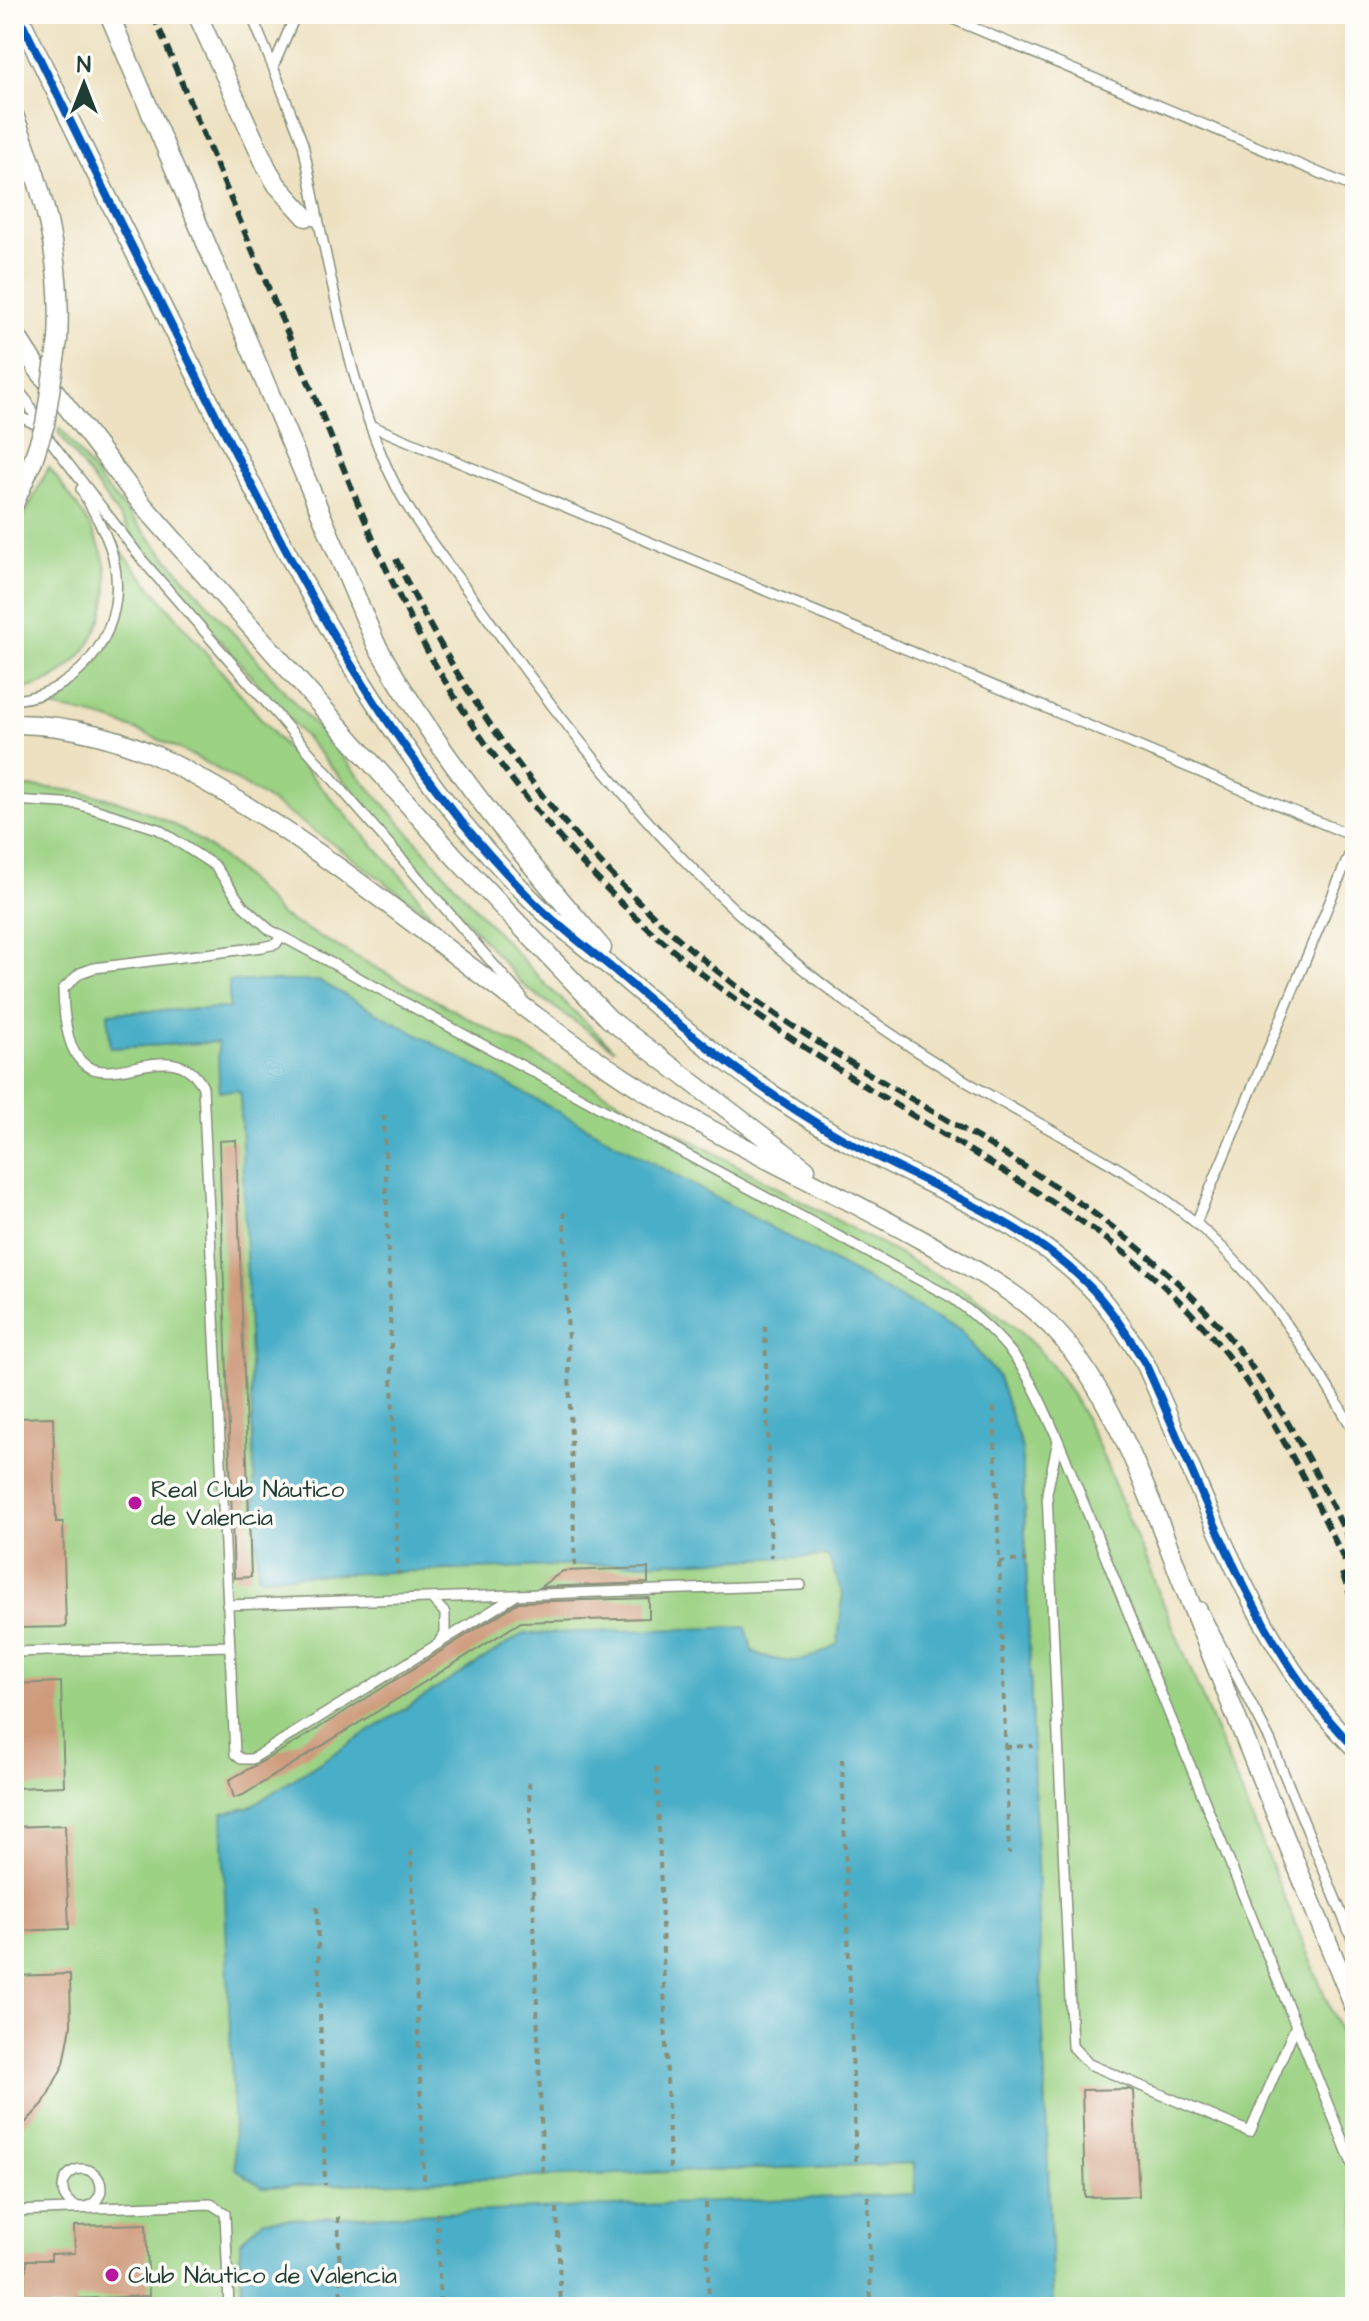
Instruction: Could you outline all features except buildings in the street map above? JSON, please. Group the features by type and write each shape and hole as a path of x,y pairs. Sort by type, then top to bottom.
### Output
{"street":[{"path":"18,14 276,533 371,699 449,807 531,899 711,1053 839,1136 1017,1232 1055,1257 1092,1288 1121,1324 1146,1365 1274,1642 1320,1711 1355,1748"},
{"path":"109,14 376,644 426,730 461,779 644,995"},
{"path":"197,14 267,168 277,185 313,220"},
{"path":"14,115 35,168 53,238 60,310 45,424 14,504"},
{"path":"14,332 82,428 141,503 455,857 599,1008 836,1192"},
{"path":"14,724 70,728 133,746 219,789 326,857 624,1077 678,1111 836,1192 1006,1288 1056,1329 1078,1358 1111,1416 1355,2009"}],"lane":[{"path":"251,14 303,144 313,220 347,342 372,426 403,500 566,727 673,851 729,905 861,1013 975,1087 1110,1162 1196,1223 1253,1278 1291,1325 1354,1431"},
{"path":"273,67 296,14"},
{"path":"941,14 1355,188"},
{"path":"14,385 70,469 154,574 535,1012"},
{"path":"14,414 39,426"},
{"path":"372,426 1355,839 1196,1223"},
{"path":"14,700 56,689 83,668 103,642 115,610 116,576 109,544 70,469"},
{"path":"14,800 78,804 158,829 215,866 243,906 281,936 951,1297 990,1326 1020,1360 1058,1440 1355,2171"},
{"path":"281,936 276,944 262,947 94,968 80,973 63,989 68,1046 74,1057 86,1066 101,1071 169,1063 186,1067 197,1075 203,1087 232,1745 235,1754 241,1759 252,1759 517,1595"},
{"path":"1058,1440 1047,1493 1072,2046 1089,2064 1250,2132 1296,2025"},
{"path":"1165,1541 1270,1740 1355,1946"},
{"path":"227,1605 801,1585"},
{"path":"429,1597 440,1603 445,1613 445,1633 438,1643"},
{"path":"14,1652 228,1646"},
{"path":"48,2209 59,2202 63,2187 73,2171 86,2169 96,2174 101,2184 101,2195 94,2204 84,2208 71,2204 63,2187"},
{"path":"14,2211 200,2204 221,2209 226,2221 229,2307"}],"path":[{"path":"384,1115 398,1574"},
{"path":"564,1212 575,1566"},
{"path":"765,1326 771,1558"},
{"path":"994,1407 1009,1854"},
{"path":"999,1562 1026,1560"},
{"path":"1005,1747 1033,1746"},
{"path":"842,1759 856,2165"},
{"path":"657,1767 670,2172"},
{"path":"529,1782 543,2176"},
{"path":"411,1850 424,2181"},
{"path":"317,1907 325,2185"},
{"path":"868,2196 871,2307"},
{"path":"706,2203 709,2307"},
{"path":"557,2208 561,2307"},
{"path":"437,2213 440,2307"},
{"path":"338,2217 341,2307"}],"green space":[{"path":"60,428 104,486 484,918 548,987 614,1049 524,986 159,571 58,433"},
{"path":"49,467 97,539 106,573 106,597 101,620 77,660 59,675 38,685 14,690 14,536"},
{"path":"117,546 277,738 411,887 433,918 281,808 200,759 117,723 39,704 84,675 111,641 121,599"},
{"name":"Real Club Náutico de Valencia","path":"14,787 93,794 163,819 195,837 225,860 280,915 959,1287 1007,1322 1043,1355 1072,1394 1099,1447 1355,2069 1355,2307 1053,2307 1022,1449 998,1377 961,1331 230,981 230,1008 108,1013 110,1048 218,1042 220,1090 240,1090 258,1576 828,1556 843,1595 838,1644 806,1659 775,1660 752,1651 746,1628 247,1808 223,1813 236,2168 263,2187 914,2163 915,2195 264,2220 240,2241 242,2307 14,2307"}],"water":[{"path":"229,981 319,981 961,1331 998,1377 1022,1449 1053,2307 242,2307 240,2241 263,2220 915,2194 914,2163 262,2187 235,2168 222,1813 248,1808 523,1634 746,1627 752,1651 775,1660 796,1661 838,1644 843,1595 828,1556 258,1577 240,1091 219,1091 218,1042 110,1048 108,1013 229,1008"}],"railway":[{"path":"153,14 394,586 447,685 512,780 586,868 693,967 824,1060 1082,1222 1165,1287 1217,1343 1263,1407 1284,1441 1355,1582"},
{"path":"396,559 429,623 504,745 547,802 594,855 697,954 754,999 810,1037 1044,1179 1153,1260 1202,1307 1249,1363 1306,1455 1355,1552"},
{"path":"1342,1573 1355,1608"}],"cycle path":[{"path":"18,14 251,485 319,611 395,732 436,790 481,845 540,908 721,1058 807,1118 1005,1223 1067,1265 1094,1291 1122,1326 1146,1365 1211,1516 1260,1617 1288,1664 1320,1708 1355,1748"}],"place":[{"name":"Real Club Náutico de Valencia","path":"135,1503"},
{"name":"Club Náutico de Valencia","path":"112,2275"}]}
